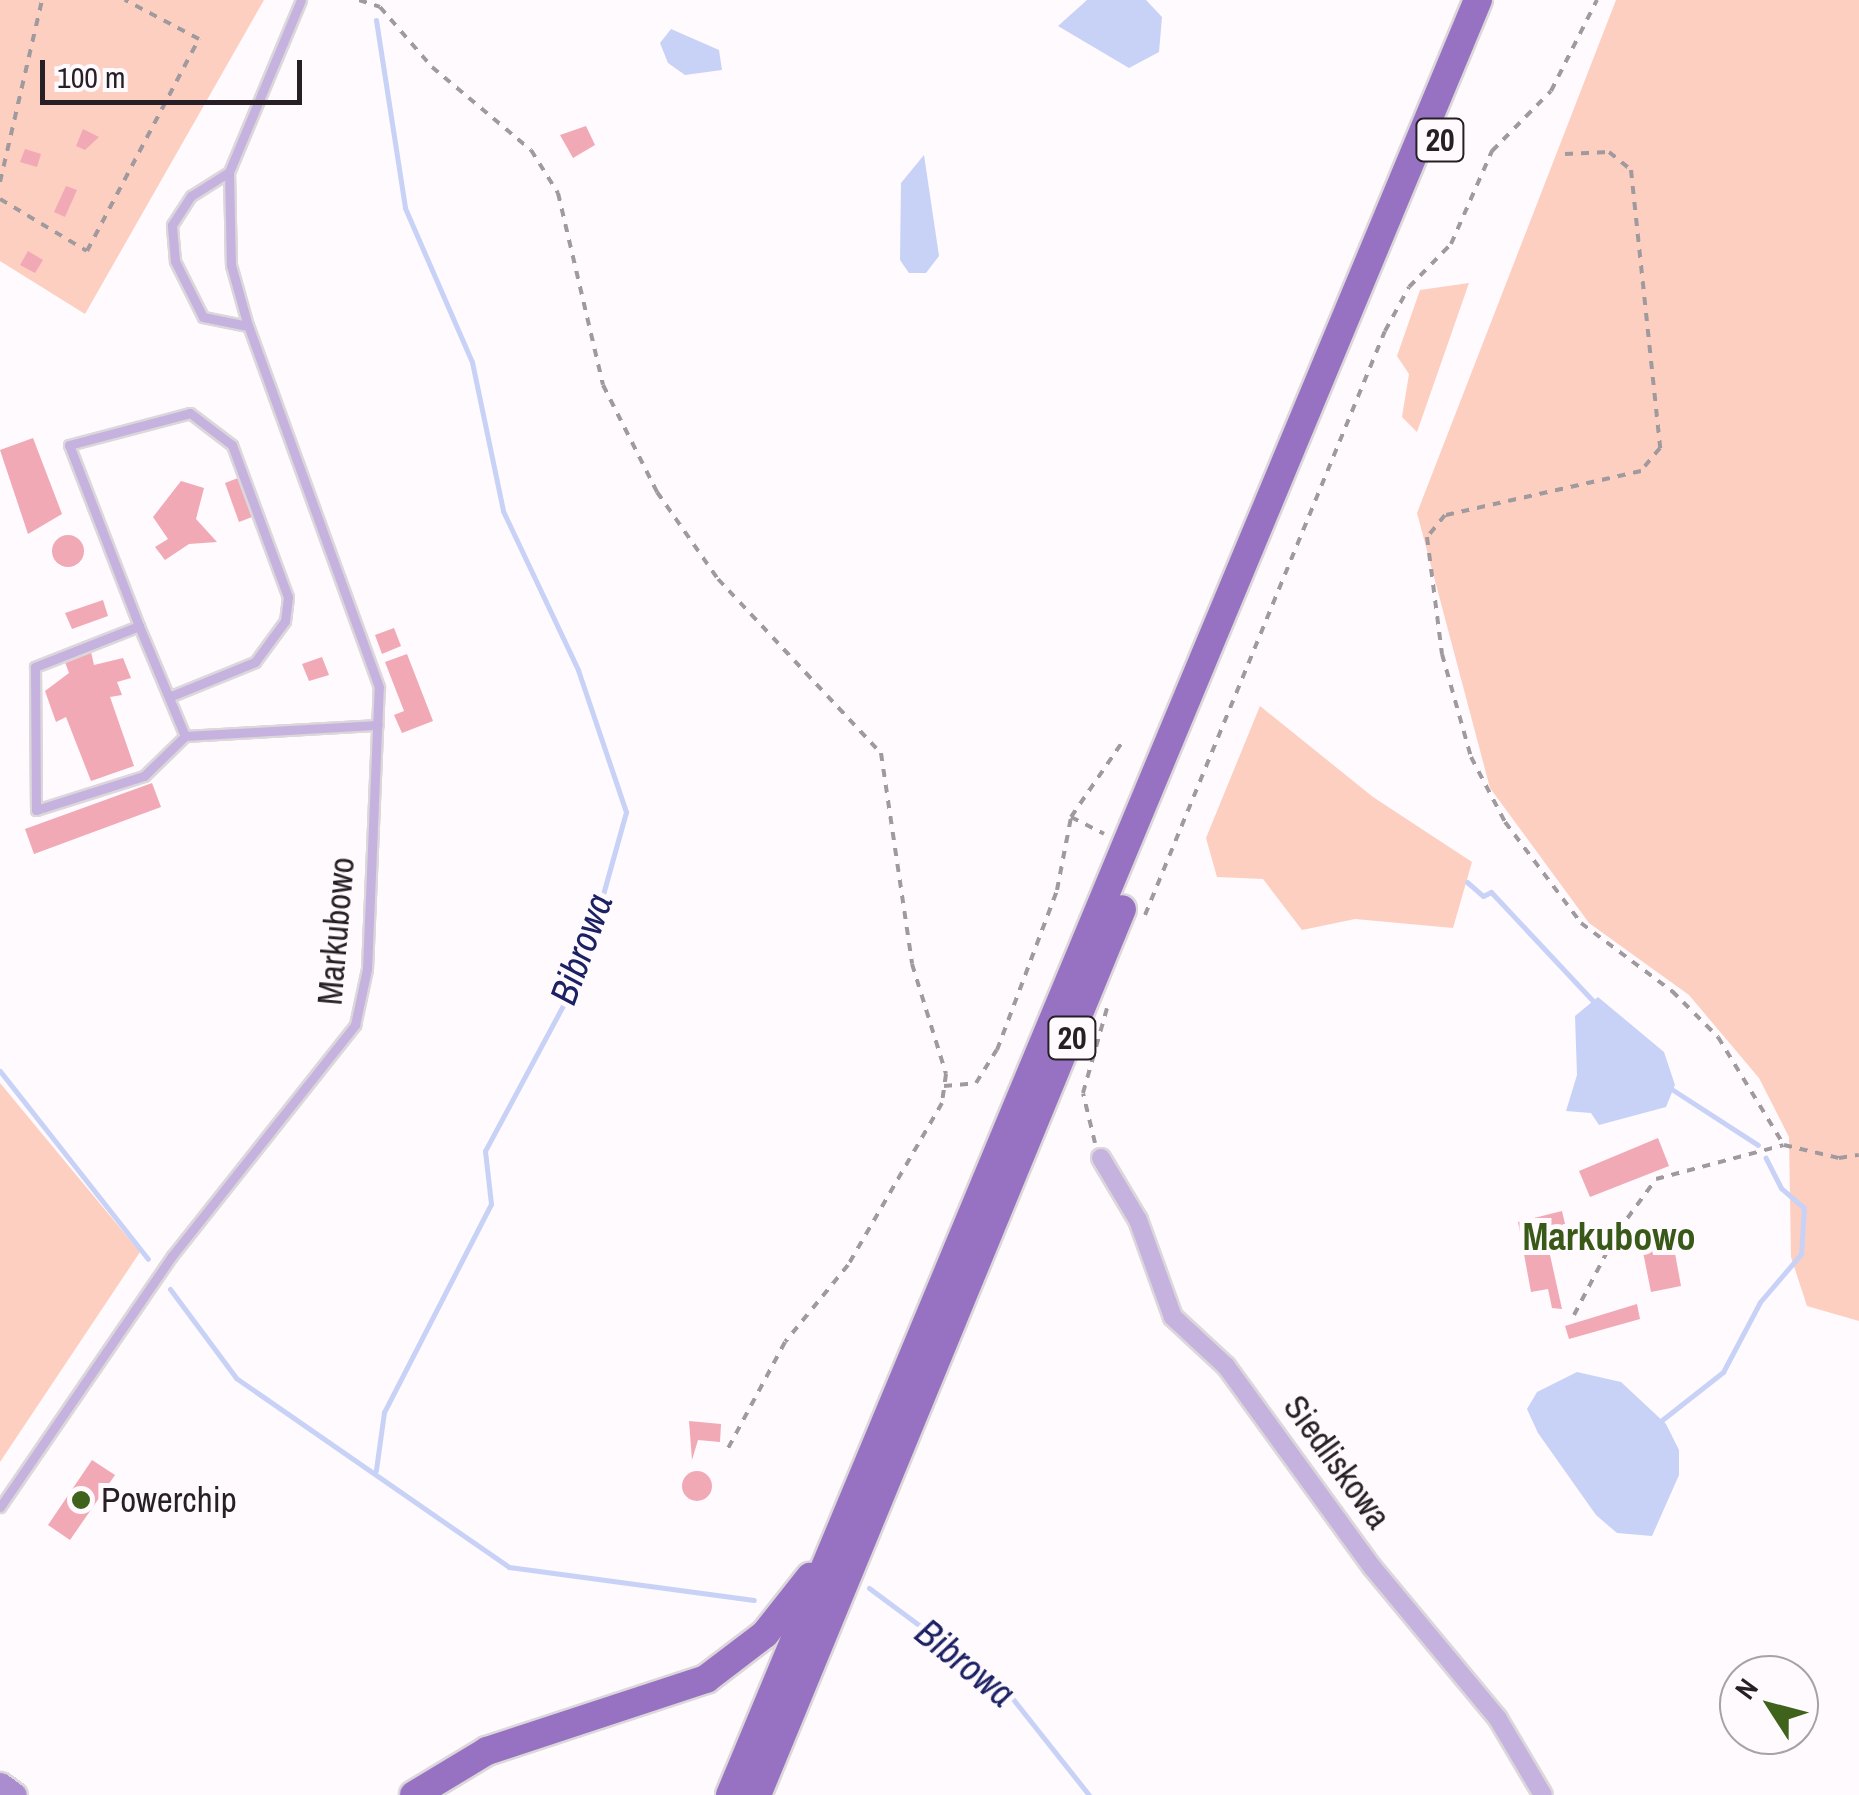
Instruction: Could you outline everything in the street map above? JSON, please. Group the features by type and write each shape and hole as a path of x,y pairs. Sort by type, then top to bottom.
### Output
{"main road":[{"name":"20","path":"730,1795 1478,0"},
{"name":"20","path":"758,1795 1498,0"},
{"path":"414,1795 488,1752 658,1700 723,1669 795,1600 851,1499"},
{"path":"0,1785 14,1795"}],"street":[{"name":"Siedliskowa","path":"1101,1158 1138,1220 1173,1318 1226,1366 1372,1567 1498,1719 1543,1795"}],"lane":[{"name":"Markubowo","path":"0,1508 172,1256 355,1024 370,935 379,687 248,326 231,265 229,172 300,0"},
{"path":"229,172 191,196 172,225 175,261 203,317 248,326"},
{"path":"169,697 255,662 285,621 288,597 232,445 190,413 70,445 139,626 185,736"},
{"path":"139,626 36,667 36,810 144,776 185,736 378,725"}],"path":[{"path":"0,182 42,0"},
{"path":"0,199 87,251 199,39 125,0"},
{"path":"359,0 380,7"},
{"path":"378,0 432,67 531,150 558,193 603,385 657,492 718,579 881,753 912,964 946,1074 942,1104 848,1265 786,1342 727,1450"},
{"path":"1138,933 1385,331 1409,286 1451,244 1492,151 1550,92 1597,0"},
{"path":"1565,154 1609,152 1630,170 1660,448 1641,471 1444,515 1427,537 1442,654 1470,757 1506,822 1580,922 1672,991 1718,1037 1784,1146"},
{"path":"944,1086 976,1084 997,1050 1056,890 1070,816 1123,740"},
{"path":"1070,816 1104,834"},
{"path":"1101,1158 1083,1093 1111,999"},
{"path":"1574,1315 1618,1231 1656,1179 1784,1146 1839,1158 1859,1154"}],"shaded area":[{"path":"0,0 264,0 85,314 0,261"},
{"path":"1616,0 1859,0 1859,1321 1807,1306 1791,1257 1789,1137 1759,1078 1689,995 1589,923 1490,788 1417,513"},
{"path":"1469,283 1417,432 1402,417 1409,374 1397,356 1420,290"},
{"path":"1260,706 1373,797 1472,862 1453,928 1355,919 1302,930 1263,879 1217,877 1206,838"},
{"path":"0,1083 140,1252 0,1462"}],"water":[{"path":"1087,0 1146,0 1162,17 1159,52 1129,68 1058,26"},
{"path":"671,29 719,50 722,70 685,75 668,63 660,43"},
{"path":"924,155 939,256 926,273 909,273 900,260 901,183"},
{"path":"1598,997 1664,1052 1675,1085 1666,1107 1599,1125 1591,1113 1566,1111 1577,1075 1575,1016"},
{"path":"1577,1372 1621,1382 1666,1424 1679,1450 1679,1475 1652,1536 1617,1533 1596,1515 1538,1433 1527,1409 1537,1392"}],"building":[{"path":"586,126 595,145 573,158 560,135"},
{"path":"83,129 99,137 85,150 76,146"},
{"path":"25,149 41,154 37,167 20,162"},
{"path":"66,186 77,190 65,217 54,212"},
{"path":"28,251 43,260 35,273 20,265"},
{"path":"33,438 62,514 28,534 0,450"},
{"path":"238,478 252,517 239,522 225,483"},
{"path":"181,481 204,488 196,519 217,542 189,544 165,560 155,547 168,539 153,517"},
{"path":"68,535 79,540 84,551 79,562 68,567 57,562 52,551 57,540"},
{"path":"103,600 108,616 72,629 65,613"},
{"path":"394,628 401,646 382,654 375,635"},
{"path":"91,652 94,665 123,658 131,678 117,682 122,695 110,697 134,766 91,781 66,717 56,722 45,691 69,673 65,662"},
{"path":"407,654 433,721 402,733 394,715 404,711 385,662"},
{"path":"322,657 329,675 309,681 302,664"},
{"path":"152,783 161,807 34,854 25,829"},
{"path":"1658,1138 1669,1166 1590,1197 1579,1171"},
{"path":"1562,1211 1569,1241 1548,1246 1562,1309 1552,1308 1548,1289 1531,1292 1518,1222"},
{"path":"1672,1237 1681,1286 1651,1292 1641,1242"},
{"path":"1637,1304 1640,1319 1569,1339 1565,1326"},
{"path":"689,1421 721,1424 720,1442 698,1440 692,1460"},
{"name":"Powerchip","path":"92,1460 115,1475 70,1540 48,1525"},
{"path":"697,1471 711,1480 712,1486 703,1500 697,1501 683,1492 682,1486 691,1472"}],"waterway":[{"name":"Bibrowa","path":"376,20 405,208 472,362 503,511 578,670 626,812 582,970 485,1151 491,1204 384,1412 376,1470"},
{"path":"1467,882 1483,896 1491,892 1593,1001"},
{"path":"0,1071 148,1259"},
{"path":"1673,1090 1758,1145"},
{"path":"1662,1420 1723,1372 1760,1302 1801,1254 1804,1208 1781,1188 1766,1158"},
{"name":"Bibrowa","path":"170,1289 236,1378 509,1567 754,1600"},
{"name":"Bibrowa","path":"869,1588 1005,1689 1089,1795"}],"place":[{"name":"Powerchip","path":"81,1500"}],"district":[{"name":"Markubowo","path":"1609,1237"}]}
